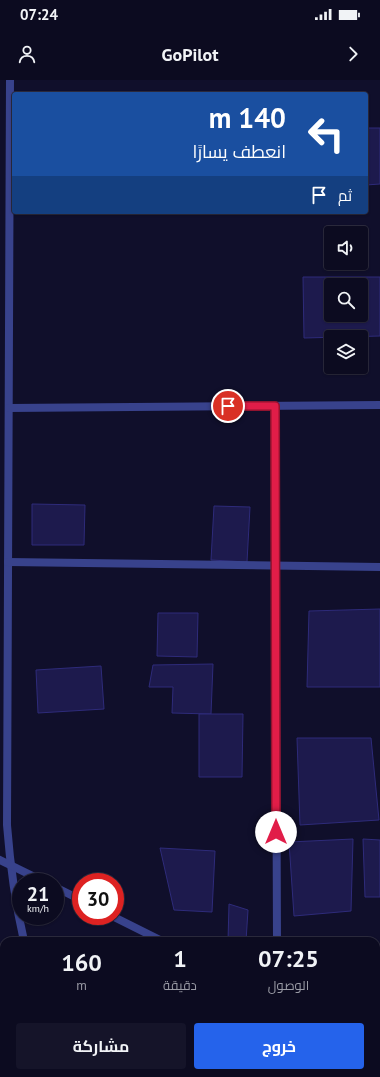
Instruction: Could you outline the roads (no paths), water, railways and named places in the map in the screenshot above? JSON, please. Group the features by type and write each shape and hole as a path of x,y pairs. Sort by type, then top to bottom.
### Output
{"street":[{"path":"10,80 7,825 10,864 16,907 23,937"},
{"path":"9,408 380,405"},
{"path":"275,406 277,937"},
{"path":"8,562 380,567"},
{"path":"0,860 28,873"},
{"path":"124,922 154,937"}]}
